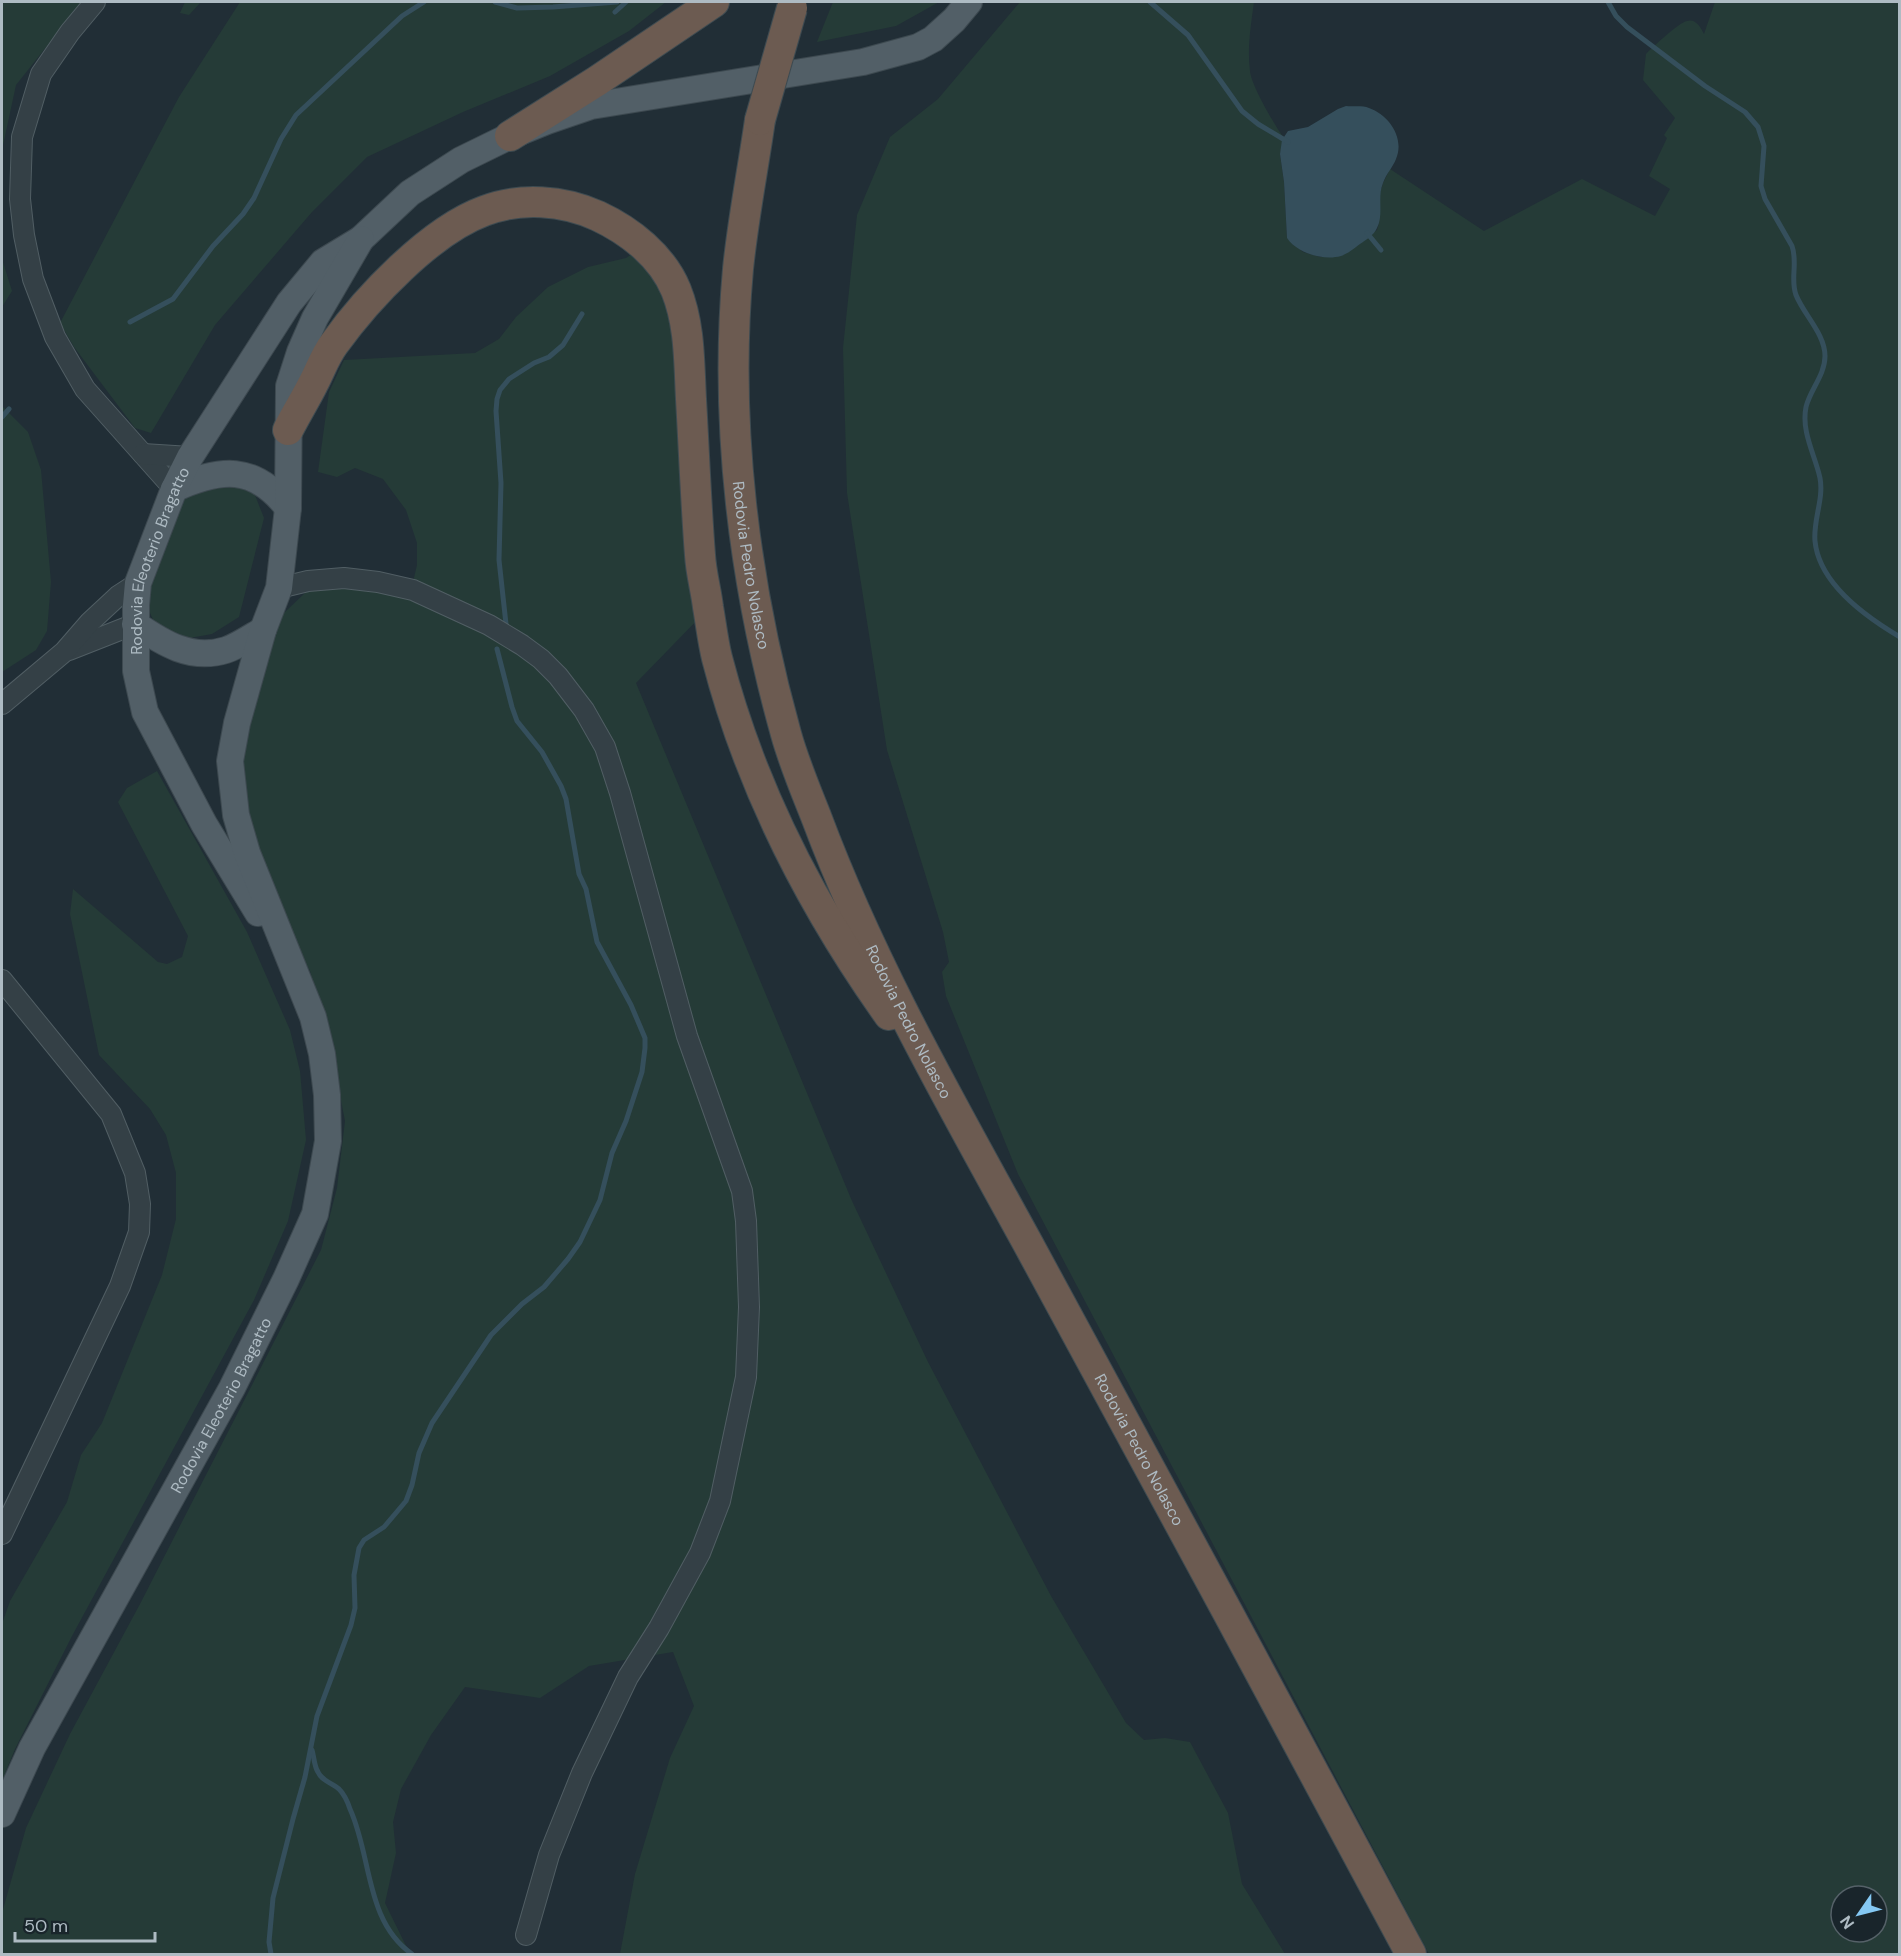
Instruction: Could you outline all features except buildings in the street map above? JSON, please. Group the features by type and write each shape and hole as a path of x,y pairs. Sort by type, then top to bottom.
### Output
{"highway":[{"path":"510,136 714,2"},
{"name":"Rodovia Pedro Nolasco","path":"794,5 760,120 738,267 733,378 737,464 751,571 768,663 787,740 838,876 929,1063 1411,1954"},
{"path":"288,430 332,347 364,305 405,264 459,223 485,210 514,203 548,202 587,211 612,222 637,239 659,262 676,288 687,326 700,559 717,657 749,756 783,833 824,914 860,974 891,1017 929,1063"}],"main road":[{"path":"362,239 410,193 461,160 547,121 591,106 863,62 918,47 933,39 954,20 969,2"},
{"name":"Rodovia Eleoterio Bragatto","path":"294,969 204,824 145,712 136,671 135,624 138,583 174,489 190,457 289,303 323,262 362,239"},
{"name":"Rodovia Eleoterio Bragatto","path":"2,1814 38,1738 232,1388 286,1279 315,1214 328,1141 327,1095 322,1054 313,1017 247,853 236,815 230,761 237,723 262,630 279,588 288,508 289,386 300,352 315,318 362,239"},
{"path":"174,489 208,475 228,473 248,477 262,484 277,495 288,508"},
{"path":"135,624 176,649 195,654 212,654 228,650 262,630"}],"street":[{"path":"94,2 41,74 22,137 20,199 24,235 33,279 55,337 86,389 174,489"},
{"path":"143,454 190,457"},
{"path":"279,588 308,581 344,578 378,582 413,590 489,625 541,659 558,676 584,710 605,747 620,793 687,1036 742,1191 746,1221 749,1307 746,1377 720,1501 700,1553 659,1628 628,1677 582,1773 549,1855 526,1935"},
{"path":"2,704 64,652 90,622 118,596 138,583"},
{"path":"64,652 135,624"},
{"path":"2,980 111,1114 135,1173 140,1204 139,1232 120,1286 2,1534"}],"green space":[{"path":"2,2 82,2 16,85 2,150"},
{"path":"185,2 201,2 189,15 180,13"},
{"path":"240,2 666,2 629,31 550,76 463,112 367,157 312,212 215,325 151,433 135,428 74,347 60,323 179,97"},
{"path":"833,2 939,2 896,26 817,42"},
{"path":"1020,2 1254,2 1249,45 1251,77 1284,138 1280,154 1287,238 1303,252 1320,257 1340,256 1377,230 1379,196 1390,169 1484,231 1582,179 1655,216 1670,189 1649,176 1667,138 1664,135 1675,118 1643,80 1646,54 1666,35 1690,20 1698,24 1704,34 1715,2 1899,2 1899,1954 1429,1954 1018,1174 946,996 942,972 949,962 943,932 887,750 847,493 843,348 857,215 890,137 938,99"},
{"path":"647,244 684,329 704,613 636,683 852,1201 928,1362 1051,1596 1126,1723 1144,1740 1165,1738 1190,1742 1228,1813 1242,1884 1285,1954 620,1954 635,1874 670,1758 694,1706 673,1652 589,1666 540,1698 465,1687 431,1735 401,1789 393,1822 396,1853 385,1903 410,1954 2,1954 2,1913 26,1828 70,1734 140,1604 321,1250 337,1188 345,1121 330,1044 310,971 256,876 235,760 266,630 306,592 323,583 413,582 417,565 417,543 406,510 383,479 355,468 337,477 318,472 329,392 344,360 475,353 499,339 516,317 548,287 588,267 626,258"},
{"path":"2,259 12,291 2,307"},
{"path":"2,406 28,432 41,470 51,582 47,631 36,650 2,672"},
{"path":"187,479 251,485 264,518 239,617 212,634 184,639 156,626 140,591"},
{"path":"157,771 247,932 290,1030 300,1071 306,1140 288,1221 254,1300 72,1636 15,1749 2,1781 2,1624 10,1601 67,1502 81,1455 102,1423 162,1275 176,1219 176,1173 166,1135 150,1109 99,1055 70,914 73,889 158,962 167,964 182,957 188,936 118,802 127,788"}],"water":[{"path":"1346,106 1366,107 1383,116 1397,135 1398,151 1395,162 1381,188 1380,217 1374,233 1343,255 1319,256 1304,252 1287,238 1280,154 1282,140 1288,131 1308,127"}],"waterway":[{"path":"130,322 173,299 213,246 243,214 254,198 281,139 296,115 402,16 424,2"},
{"path":"495,2 517,8 617,2"},
{"path":"615,12 626,2"},
{"path":"1150,2 1188,35 1242,111 1258,124 1288,142"},
{"path":"1608,2 1616,16 1627,27 1705,86 1745,112 1758,127 1764,146 1761,186 1765,199 1792,246 1794,289 1818,332 1824,348 1823,370 1808,401 1805,416 1807,434 1821,486 1815,533 1818,557 1825,571 1846,598 1873,620 1900,637"},
{"path":"1367,233 1381,250"},
{"path":"506,624 499,560 501,483 497,399 500,390 509,379 534,363 549,357 563,345 582,314"},
{"path":"2,417 9,409"},
{"path":"271,1954 269,1942 273,1898 305,1777 317,1716 351,1625 355,1608 354,1575 359,1548 364,1540 384,1527 406,1501 419,1453 432,1423 491,1335 522,1304 544,1287 580,1242 600,1200 612,1153 626,1121 642,1072 645,1038 631,1005 597,942 586,889 579,874 566,799 542,752 517,721 497,649"},
{"path":"312,1750 320,1775 339,1789 348,1804 357,1828 378,1906 386,1924 397,1940 412,1954"}]}
